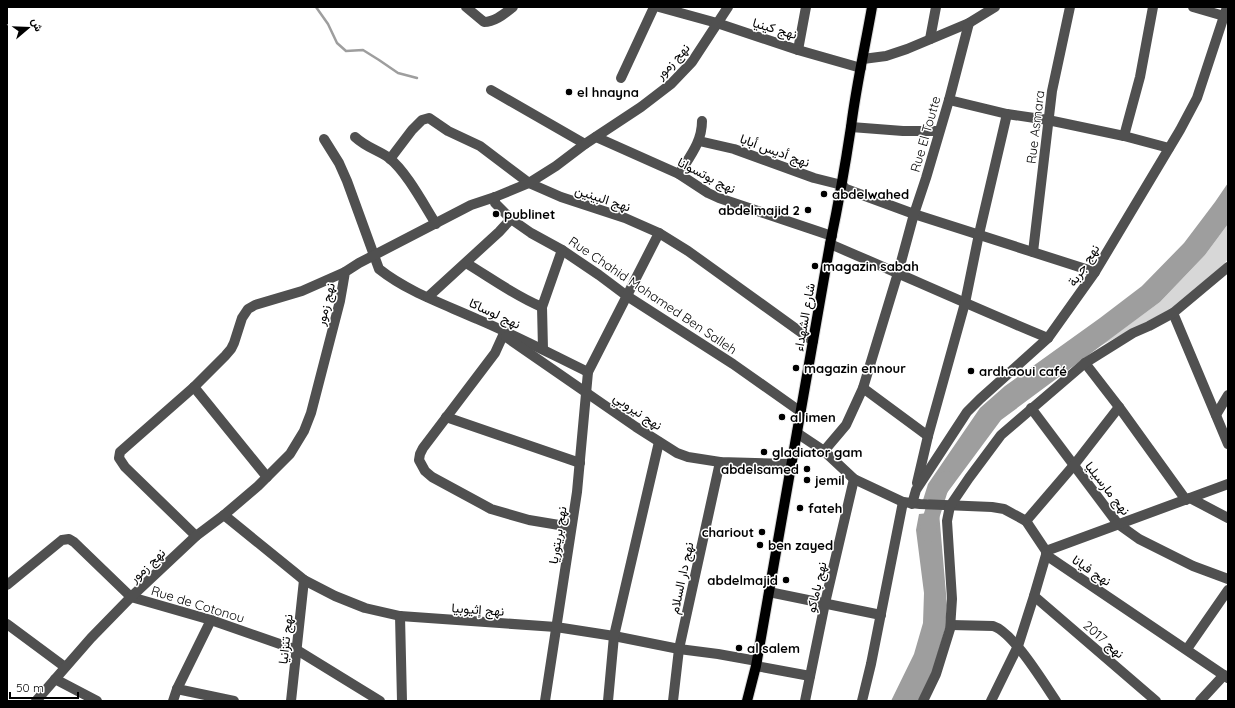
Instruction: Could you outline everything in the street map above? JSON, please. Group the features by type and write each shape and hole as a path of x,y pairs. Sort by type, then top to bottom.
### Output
{"main road":[{"name":"شارع الشهداء","path":"747,701 756,664 769,592 848,151 872,7"}],"street":[{"path":"466,7 484,22 488,22 502,16 513,7"},
{"path":"621,78 654,7"},
{"name":"نهج كينيا","path":"659,7 717,23 798,50 806,7"},
{"name":"نهج زمور","path":"36,701 91,638 131,597 196,536 224,515 267,477 290,454 304,431 314,400 344,284 345,272 359,263 471,205 529,184 556,166 585,144 641,107 671,84 692,62 728,7"},
{"path":"930,39 936,7"},
{"path":"798,50 862,63 907,49 969,23 994,7"},
{"name":"Rue Asmara","path":"1033,252 1052,91 1070,7"},
{"path":"1124,136 1140,77 1153,7"},
{"path":"1193,7 1226,11"},
{"name":"نهج جربة","path":"862,701 907,503 968,412 980,399 1048,338 1095,272 1197,98 1226,11"},
{"name":"Rue El Toutte","path":"824,451 846,425 863,388 949,100 969,23"},
{"path":"491,90 585,144"},
{"path":"949,100 1007,114 1048,120 1124,136 1169,148"},
{"path":"916,490 928,436 965,303 1007,114"},
{"name":"نهج البينين","path":"390,159 412,130 422,120 430,118 448,131 480,146 529,184 561,197 625,218 659,233 688,251 813,341"},
{"path":"679,174 699,141 702,121"},
{"path":"851,127 903,131 939,131"},
{"path":"355,137 390,159 399,168 436,224"},
{"name":"نهج بوتسوانا","path":"596,137 679,174 708,193 831,240 898,273 1048,338"},
{"name":"نهج لوساكا","path":"324,139 339,163 347,181 373,257 379,269 388,276 410,288 489,324 504,333 543,349 588,372"},
{"name":"نهج أديس أبابا","path":"699,141 734,149 814,178 842,185 846,189 914,214 1095,272"},
{"name":"Rue Chahid Mohamed Ben Salleh","path":"495,197 495,203 511,219 530,233 562,250 599,275 626,296 733,364 801,412"},
{"path":"428,296 499,232 511,219"},
{"path":"588,372 659,233"},
{"path":"543,349 542,307 562,250"},
{"path":"466,262 526,299 542,307"},
{"path":"923,701 936,674 951,625 952,599 947,505 1001,435 1031,408 1085,363 1133,334 1173,313 1227,269"},
{"path":"196,536 125,467 121,462 119,455 124,448 194,387 230,349 244,314 252,306 302,291 345,272"},
{"path":"1173,313 1228,444"},
{"path":"504,333 495,353 446,416 420,454 419,460 421,465 432,477 490,509 517,518 571,527"},
{"name":"نهج نيروبي","path":"504,333 636,427 677,453 688,457 720,462 792,464"},
{"path":"1085,363 1188,499 1228,518"},
{"name":"نهج بريتوريا","path":"545,701 580,462 588,372"},
{"path":"194,387 267,477"},
{"path":"863,388 928,436"},
{"path":"1216,415 1228,395"},
{"path":"1026,521 1074,465 1119,407"},
{"name":"نهج مارسيليا","path":"1031,408 1118,524 1139,540 1194,566 1228,579"},
{"path":"446,416 580,462"},
{"path":"797,433 824,451 854,479 907,503"},
{"path":"608,701 614,636 660,442"},
{"name":"نهج دار السلام","path":"673,701 679,649 720,462"},
{"name":"نهج باماكو","path":"805,701 825,603 854,479"},
{"path":"991,701 1018,646 1046,553 1118,524 1228,484"},
{"name":"نهج فيانا","path":"907,503 992,507 1004,509 1026,521 1046,553 1226,677"},
{"name":"نهج إثيوبيا","path":"224,515 304,580 335,596 365,608 400,616 556,627 614,636 679,649 718,654 810,676"},
{"name":"Rue de Cotonou","path":"7,585 62,540 69,539 74,542 131,597 211,620 297,650 380,701"},
{"name":"نهج تنزانيا","path":"291,701 304,580"},
{"path":"1187,649 1228,590"},
{"path":"769,592 881,615"},
{"name":"نهج 2017","path":"1034,596 1156,701"},
{"path":"400,616 402,701"},
{"path":"173,701 177,689 211,620"},
{"path":"7,624 65,667"},
{"path":"951,625 997,627 1018,646 1056,701"},
{"path":"1200,701 1226,677"},
{"path":"55,679 97,701"},
{"path":"177,689 234,701"}],"shaded area":[{"path":"1228,183 1228,224 1205,255 1160,302 1001,420 944,497 923,500 928,484 980,408 1005,386 1142,286 1184,243"},
{"path":"1228,224 1228,259 1223,265 1169,310 1100,346 1160,302 1205,255"},
{"path":"939,512 947,605 945,629 933,670 918,701 891,701 914,654 923,623 924,593 916,530 919,514"}],"waterway":[{"path":"316,7 328,24 337,43 346,51 363,50 398,73 417,78"},
{"path":"929,534 928,527 941,486 947,479"}],"place":[{"name":"el hnayna","path":"569,92"},
{"name":"abdelwahed","path":"824,194"},
{"name":"abdelmajid 2","path":"808,210"},
{"name":"publinet","path":"496,214"},
{"name":"magazin sabah","path":"815,266"},
{"name":"magazin ennour","path":"796,368"},
{"name":"ardhaoui café","path":"971,371"},
{"name":"al imen","path":"782,417"},
{"name":"gladiator gam","path":"764,452"},
{"name":"abdelsamed","path":"807,469"},
{"name":"jemil","path":"807,480"},
{"name":"fateh","path":"800,508"},
{"name":"chariout","path":"762,532"},
{"name":"ben zayed","path":"760,545"},
{"name":"abdelmajid","path":"786,580"},
{"name":"al salem","path":"739,648"}]}
